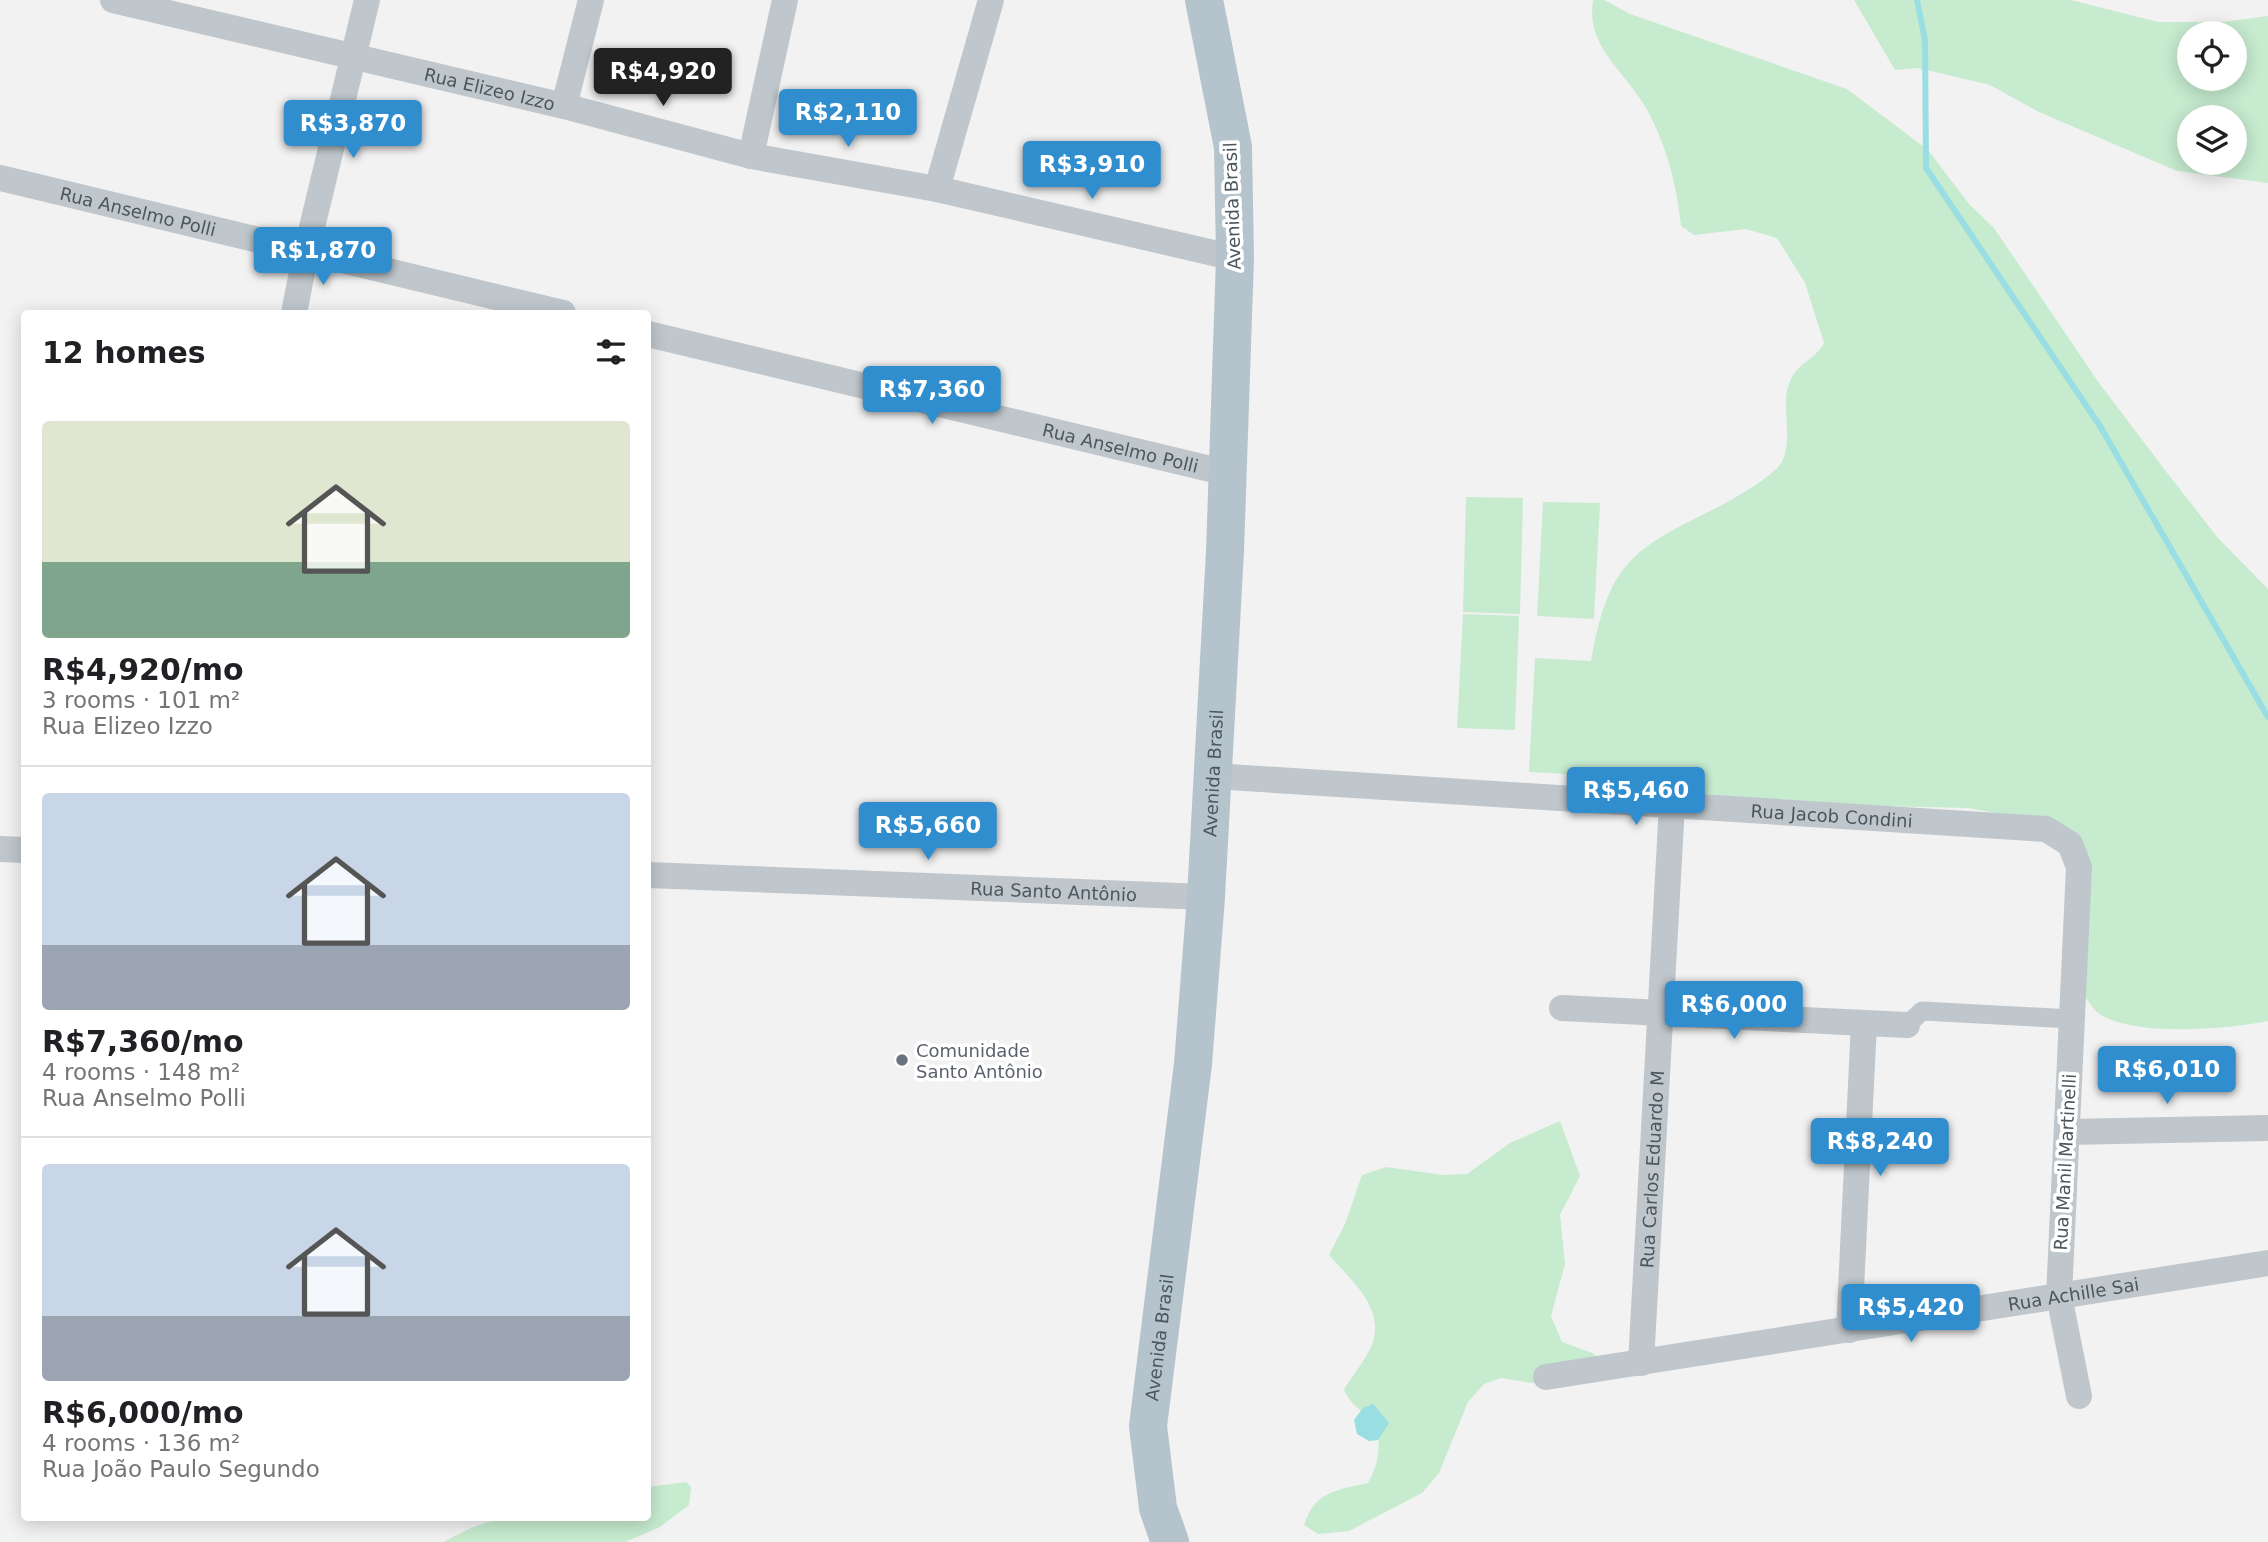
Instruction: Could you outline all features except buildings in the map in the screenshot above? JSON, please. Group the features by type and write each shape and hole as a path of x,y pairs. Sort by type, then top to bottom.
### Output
{"main road":[{"name":"Avenida Brasil","path":"1170,1542 1158,1508 1148,1426 1193,1064 1206,897 1235,258 1233,147 1204,0"}],"street":[{"name":"Rua Elizeo Izzo","path":"113,0 564,106 751,156 937,189 1235,258"},
{"path":"295,310 306,251 367,0"},
{"path":"564,106 591,0"},
{"path":"751,156 785,0"},
{"path":"937,189 991,0"},
{"name":"Rua Anselmo Polli","path":"0,178 551,310"},
{"name":"Rua Anselmo Polli","path":"651,335 1227,473"},
{"name":"Rua Jacob Condini","path":"1213,776 2046,830 2070,844"},
{"name":"Rua Carlos Eduardo M","path":"1640,1363 1672,805"},
{"name":"Rua Manil Martinelli","path":"2070,844 2079,867 2059,1296 2079,1396"},
{"path":"0,849 21,850"},
{"name":"Rua Santo Antônio","path":"651,875 1206,897"},
{"path":"1562,1008 1907,1025 1922,1011 2072,1018"},
{"path":"1849,1329 1864,1023"},
{"path":"2067,1132 2268,1128"},
{"name":"Rua Achille Sai","path":"1546,1377 2268,1263"}],"green space":[{"path":"1593,0 1604,0 1630,14 1847,89 1928,150 1969,204 1994,228 2099,383 2168,474 2218,538 2268,589 2268,1021 2205,1029 2155,1028 2132,1026 2097,1012 2084,995 2082,855 2055,824 1968,808 1834,805 1648,789 1605,790 1586,782 1584,775 1529,772 1535,658 1591,661 1607,600 1617,578 1630,561 1667,534 1744,492 1779,466 1786,448 1786,396 1791,378 1824,343 1805,283 1777,238 1746,229 1694,235 1681,226 1664,147 1643,103 1600,43 1592,16"},
{"path":"1854,0 2071,0 2158,22 2177,22 2177,91 2247,91 2247,21 2230,21 2268,16 2268,183 2207,175 2247,175 2247,105 2177,105 2177,171 2039,112 1990,85 1918,68 1895,70"},
{"path":"1466,497 1523,498 1520,614 1463,612"},
{"path":"1543,502 1600,503 1594,619 1537,616"},
{"path":"1463,614 1519,616 1515,730 1457,728"},
{"path":"1560,1121 1580,1176 1560,1215 1565,1264 1551,1316 1562,1342 1595,1354 1597,1366 1532,1383 1501,1378 1484,1384 1468,1402 1439,1473 1422,1493 1349,1531 1318,1534 1304,1525 1314,1505 1337,1490 1368,1483 1379,1446 1373,1424 1344,1390 1372,1344 1375,1326 1373,1314 1362,1292 1329,1255 1345,1224 1362,1175 1386,1167 1443,1175 1467,1174 1510,1143"},
{"path":"686,1482 691,1487 689,1505 660,1527 625,1542 443,1542 492,1521 651,1521 651,1487"}],"water":[{"path":"1373,1404 1389,1423 1378,1440 1369,1441 1357,1434 1354,1420 1363,1408"}],"waterway":[{"path":"1917,0 1925,40 1926,168 2100,426 2268,717"}],"place":[{"name":"Comunidade Santo Antônio","path":"902,1060"}]}
